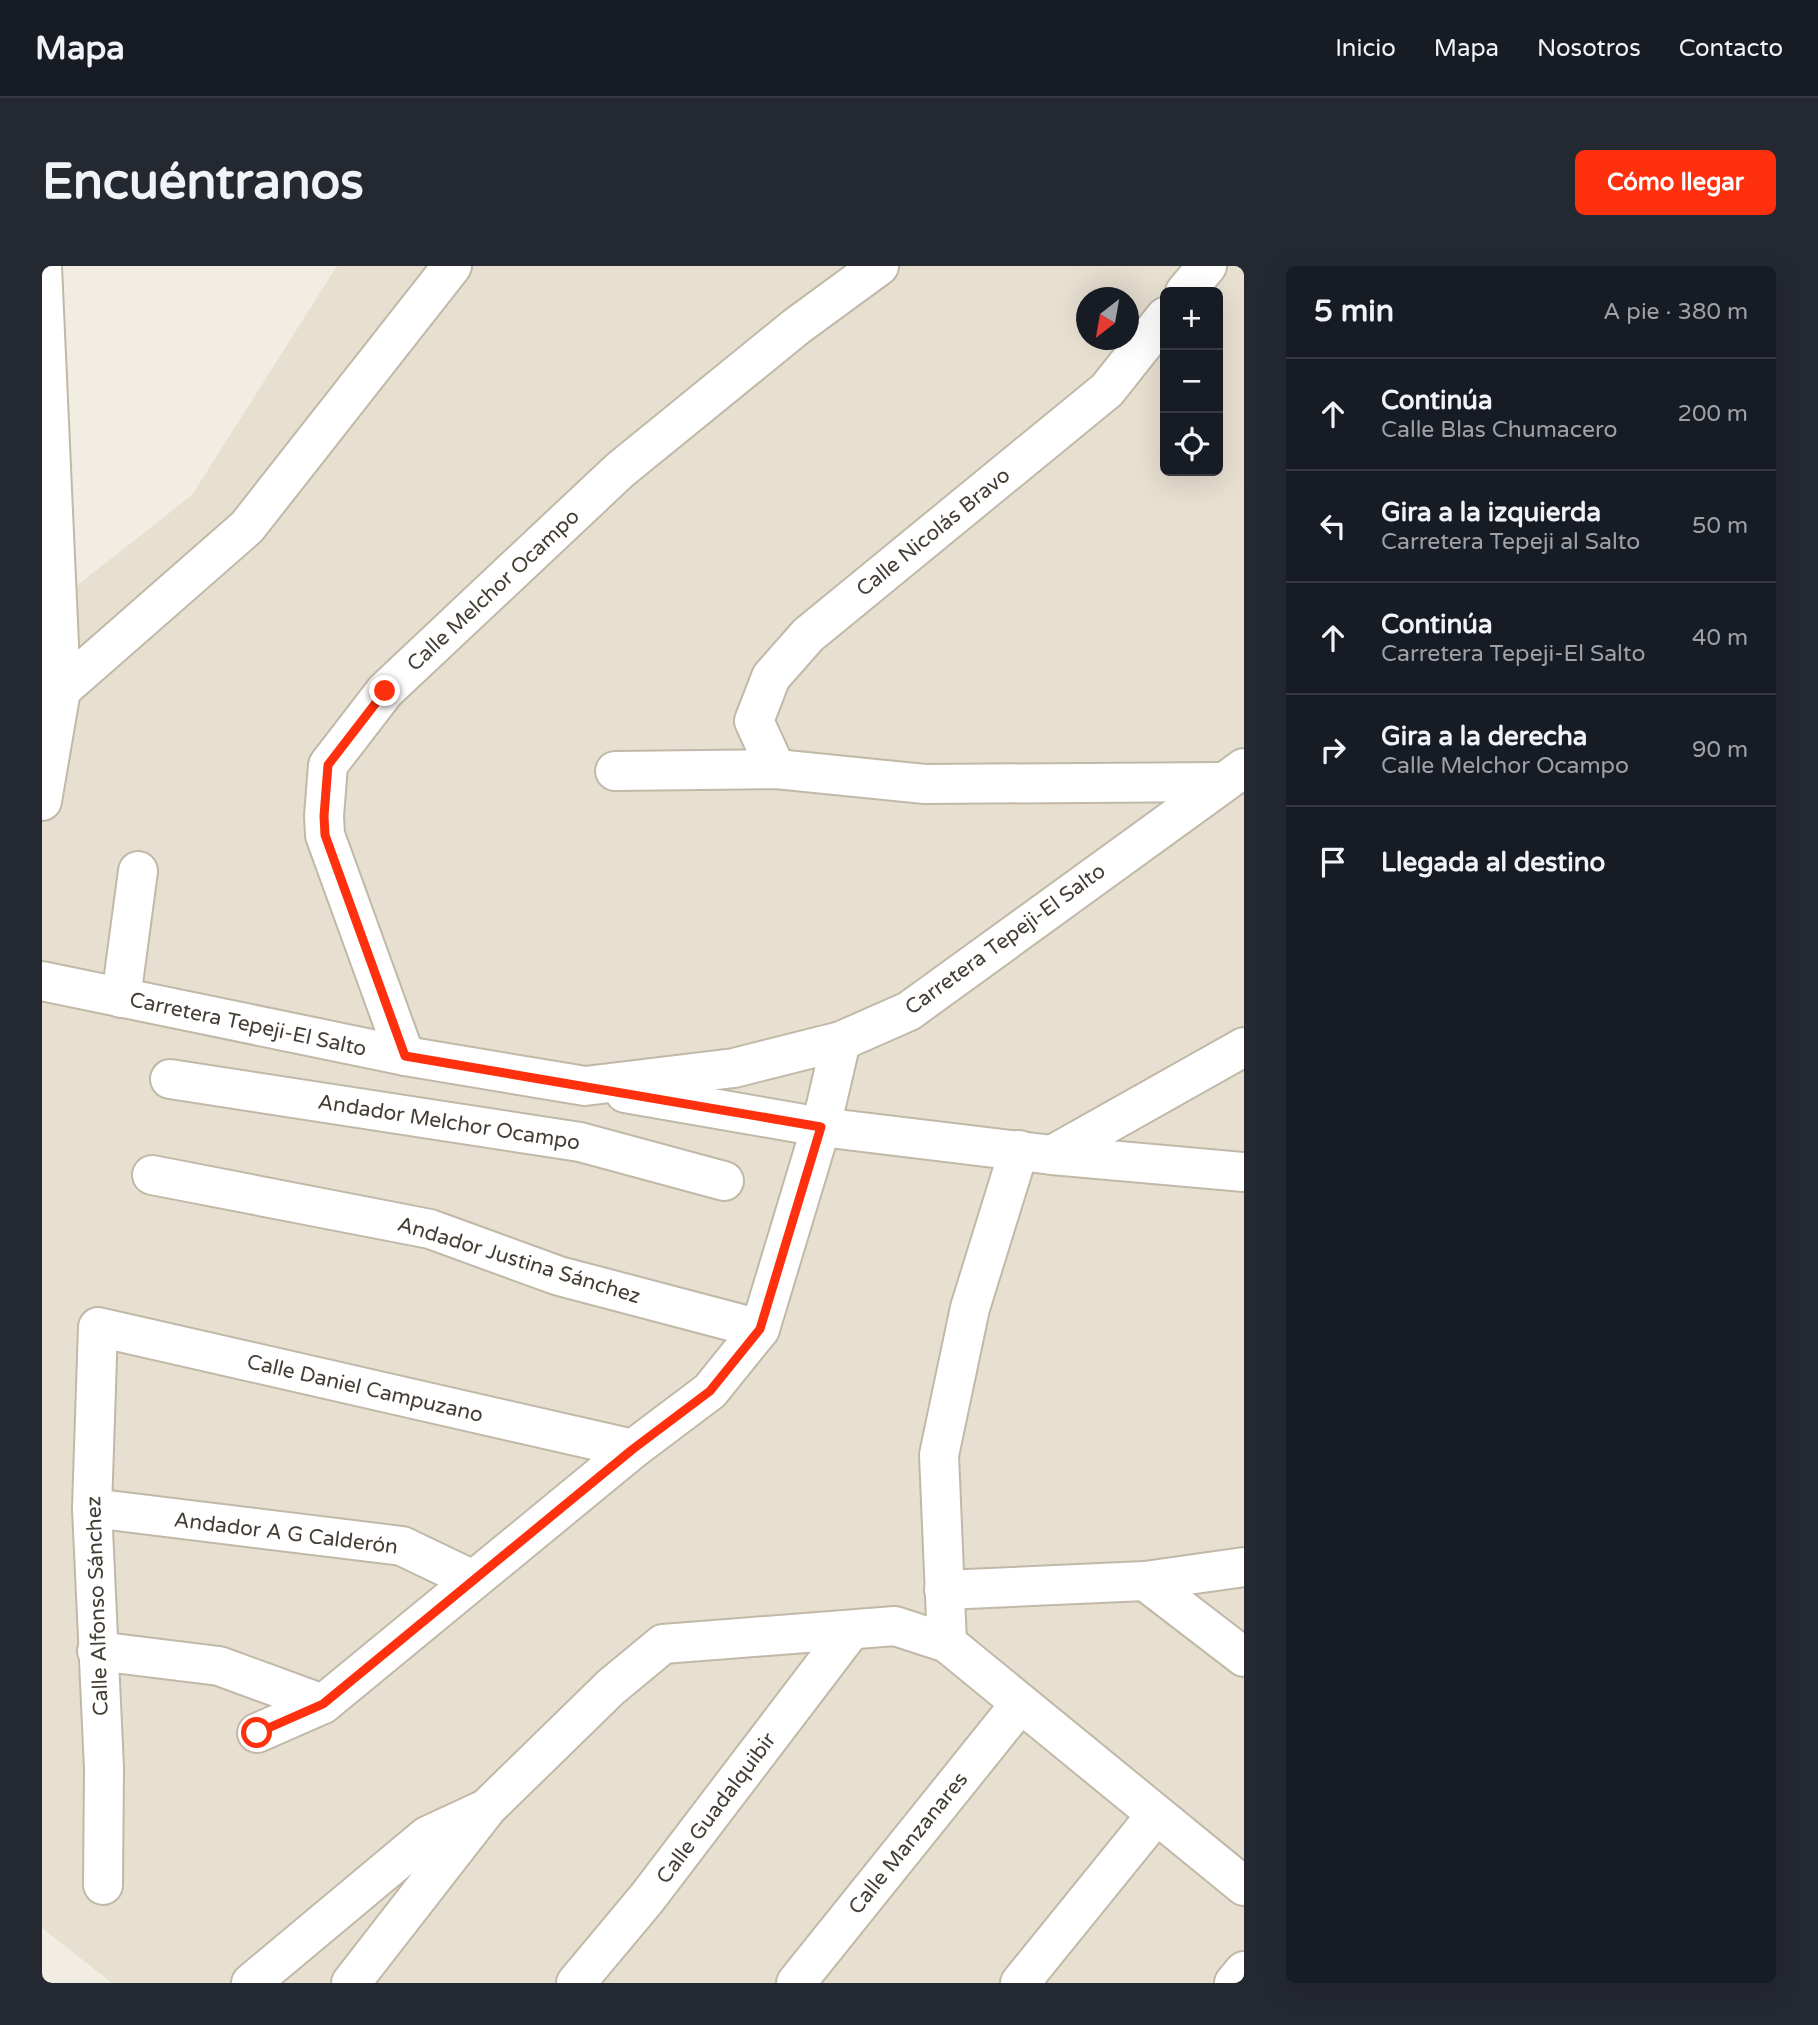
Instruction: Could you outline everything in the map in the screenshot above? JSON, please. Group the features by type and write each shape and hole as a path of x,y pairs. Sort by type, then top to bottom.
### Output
{"street":[{"path":"42,266 61,690 42,801"},
{"path":"61,690 247,527 452,266"},
{"name":"Calle Melchor Ocampo","path":"405,1056 325,835 328,765 385,691 620,470 797,326 879,266"},
{"path":"1189,287 1207,266"},
{"name":"Calle Nicolás Bravo","path":"776,769 754,721 771,677 808,635 1107,390 1160,323"},
{"path":"615,771 776,769 925,784 1233,775"},
{"name":"Carretera Tepeji-El Salto","path":"42,981 405,1056 583,1085 734,1068 841,1041 909,1011 1233,775"},
{"path":"121,998 138,871"},
{"path":"257,1733 323,1704 633,1449 710,1391 760,1329 821,1127 841,1041"},
{"path":"947,1643 939,1455 970,1308 1035,1152 1244,1047"},
{"name":"Andador Melchor Ocampo","path":"170,1079 580,1142 724,1181"},
{"path":"580,1142 583,1085 821,1127 1035,1152 1244,1172"},
{"name":"Andador Justina Sánchez","path":"152,1175 430,1229 559,1276 760,1329"},
{"name":"Calle Daniel Campuzano","path":"98,1327 633,1449"},
{"name":"Calle Alfonso Sánchez","path":"98,1327 92,1508 104,1768 103,1885"},
{"name":"Andador A G Calderón","path":"92,1508 402,1546 473,1580"},
{"path":"944,1590 1145,1581 1244,1567"},
{"path":"1145,1581 1244,1657"},
{"path":"351,1983 486,1808 611,1687 663,1644 895,1626 947,1643 1244,1886"},
{"name":"Calle Guadalquibir","path":"576,1983 647,1898 852,1630"},
{"path":"97,1651 219,1666 323,1704"},
{"name":"Calle Manzanares","path":"796,1983 1020,1703"},
{"path":"251,1983 427,1836 486,1808"},
{"path":"1020,1983 1156,1815"},
{"path":"1234,1983 1244,1970"}],"shaded area":[{"path":"337,266 1244,266 1244,1983 112,1983 42,1928 42,613 192,495"}],"route":[{"path":"257,1733 323,1704 633,1449 710,1391 760,1329 821,1127 405,1056 325,835 328,765 385,691"}]}
